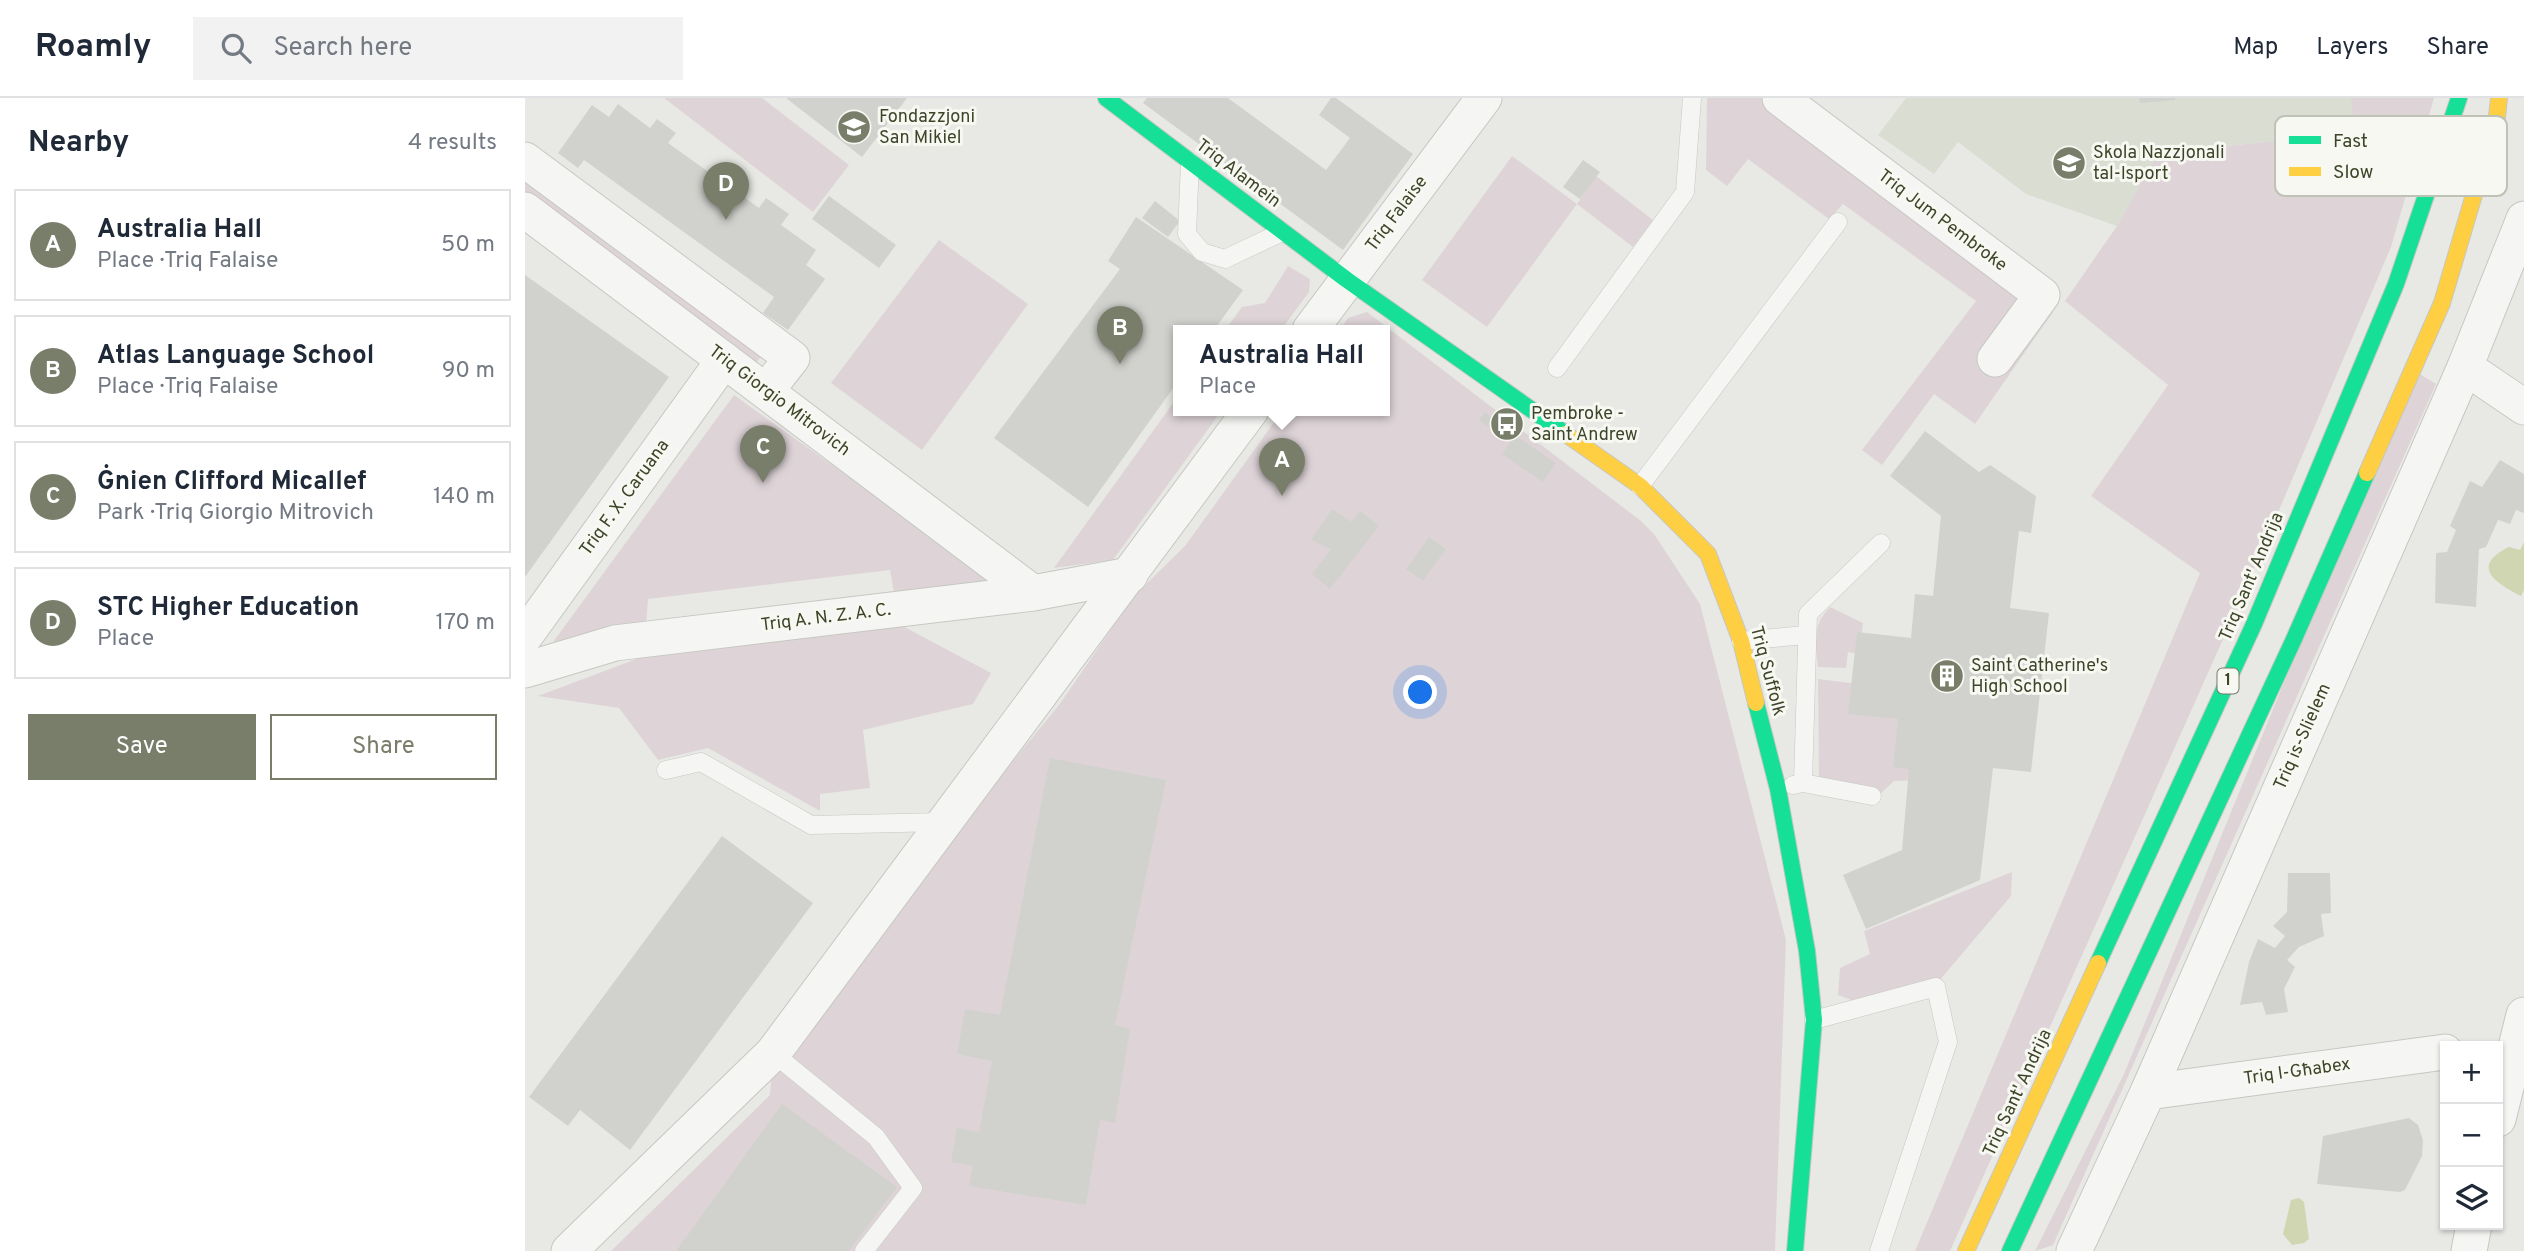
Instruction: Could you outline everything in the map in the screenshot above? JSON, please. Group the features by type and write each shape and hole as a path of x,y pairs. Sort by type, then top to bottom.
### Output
{"main road":[{"name":"Triq Alamein","path":"1106,98 1347,280"},
{"name":"Triq Sant' Andrija","path":"2453,116 2459,98"},
{"path":"2497,116 2498,98"},
{"name":"Triq Sant' Andrija","path":"1966,1251 2254,624 2396,284 2426,196"},
{"path":"2010,1251 2294,639 2442,303 2474,196"},
{"name":"Triq Suffolk","path":"1347,280 1640,486 1708,554 1741,641 1778,789 1807,951 1814,1020 1795,1251"}],"street":[{"name":"Triq Falaise","path":"1314,325 1484,98"},
{"name":"Triq Jum Pembroke","path":"1780,98 2042,295 1995,359"},
{"path":"525,160 792,358 765,391"},
{"name":"Triq Giorgio Mitrovich","path":"525,210 1033,593"},
{"name":"Triq is-Slielem","path":"2074,1251 2148,1092 2465,367 2524,219"},
{"name":"Triq F. X. Caruana","path":"525,636 725,360"},
{"path":"2465,367 2524,407"},
{"path":"569,1251 773,1053 1247,416"},
{"name":"Triq A. N. Z. A. C.","path":"525,670 615,643 1033,593 1130,575"},
{"path":"2500,1104 2508,1035"},
{"name":"Triq l-Għabex","path":"2148,1092 2440,1053"},
{"path":"2469,1251 2473,1230"}],"lane":[{"path":"1557,369 1685,192 1692,98"},
{"path":"1190,162 1187,234 1202,252 1225,258 1282,232"},
{"path":"1640,486 1838,222"},
{"path":"1803,783 1805,635 1808,614 1881,543"},
{"path":"1741,641 1805,635"},
{"path":"666,770 701,762 811,825 943,822"},
{"path":"1778,789 1803,783 1872,796"},
{"path":"1814,1020 1936,987 1948,1042 1879,1251"},
{"path":"773,1053 876,1137 913,1188 864,1251"}],"shaded area":[{"path":"664,98 762,98 849,165 813,212"},
{"path":"1707,98 1763,98 2053,312 1975,424 1934,394 1882,465 1862,450 1976,301 1843,204 1829,219 1748,159 1727,186 1706,170"},
{"name":"Skola Nazzjonali tal-Isport","path":"1906,98 2352,98 2354,116 2275,116 2275,141 2158,153 2117,226 2026,194 1958,142 1934,174 1878,135"},
{"path":"2351,98 2434,98 2429,116 2353,116"},
{"path":"2275,141 2275,196 2406,196 2391,247 2245,590 1950,1251 1915,1251 2200,573 2091,496 2168,385 2065,301 2117,226 2158,153"},
{"path":"1512,156 1577,204 1487,327 1422,280"},
{"path":"525,165 769,345 754,366 525,197"},
{"path":"1596,176 1653,220 1633,247 1577,204"},
{"path":"939,240 1028,304 922,450 831,383"},
{"path":"1288,266 1310,279 1309,292 1285,325 1229,325 1242,307 1265,303"},
{"path":"1367,312 1384,325 1343,325 1348,318"},
{"path":"1390,330 1641,521 1654,534 1700,604 1786,940 1775,1251 611,1251 770,1095 773,1053 1059,705 1134,596 1185,546 1279,416 1390,416"},
{"path":"2412,369 2436,384 2053,1245 2035,1251 2124,1074"},
{"path":"734,395 992,579 895,598 890,570 648,599 646,626 553,642"},
{"path":"1173,403 1173,416 1218,416 1113,560 1054,568"},
{"path":"2524,542 2524,590 2521,596 2496,580 2489,568 2490,561 2497,554 2509,547 2520,550"},
{"path":"1830,607 1863,623 1859,654 1848,652 1846,668 1818,667 1817,628"},
{"path":"895,622 991,673 973,704 863,730 870,788 820,794 820,811 708,748 658,760 619,708 538,696 639,658"},
{"path":"1818,679 1858,684 1906,713 1919,780 1894,781 1880,794 1819,778"},
{"path":"2012,872 2011,896 1939,981 1854,1001 1838,995 1840,968 1870,954 1864,931"},
{"path":"2299,1198 2304,1202 2309,1239 2304,1243 2292,1245 2283,1234 2291,1200"}],"building":[{"name":"Fondazzjoni San Mikiel","path":"786,98 907,98 862,157"},
{"path":"1147,98 1228,98 1326,170 1350,138 1319,115 1331,98 1336,98 1413,154 1343,250 1143,103"},
{"path":"2139,98 2175,98 2175,100 2140,103"},
{"path":"618,104 650,128 657,119 676,133 668,143 759,208 766,198 789,214 781,225 816,250 806,265 825,279 788,330 763,313 774,297 584,160 578,168 558,153 592,105 609,117"},
{"path":"1583,160 1600,172 1580,199 1563,187"},
{"path":"829,196 896,245 879,268 812,219"},
{"path":"1155,201 1180,221 1168,237 1142,218"},
{"path":"1136,217 1243,290 1218,325 1173,325 1173,388 1088,507 994,438 1120,269 1108,261"},
{"path":"525,275 669,377 525,577"},
{"path":"1485,412 1501,424 1495,432 1479,420"},
{"name":"Saint Catherine's High School","path":"1925,431 1979,472 1990,465 2036,496 2031,533 2019,531 2010,608 2049,613 2031,772 1993,768 1980,880 1866,929 1843,875 1902,850 1909,769 1893,767 1898,719 1848,714 1857,632 1911,638 1915,594 1933,596 1941,516 1890,476"},
{"path":"1515,435 1556,463 1543,482 1502,454"},
{"path":"2500,460 2524,474 2524,513 2516,510 2510,524 2498,520 2486,547 2479,549 2476,607 2435,603 2436,553 2447,552 2456,530 2450,526 2470,481 2482,487"},
{"path":"1332,509 1352,522 1360,511 1379,526 1330,589 1312,574 1331,549 1311,540"},
{"path":"1429,537 1446,549 1423,581 1406,569"},
{"path":"1050,758 1166,780 1115,1025 1130,1029 1115,1123 1100,1120 1086,1205 969,1186 973,1166 951,1162 957,1128 979,1132 992,1061 957,1054 965,1009 1000,1015"},
{"path":"722,836 813,903 630,1150 580,1110 568,1126 529,1097"},
{"path":"2288,873 2330,873 2331,913 2321,914 2324,936 2299,947 2287,960 2295,967 2284,989 2288,1012 2266,1015 2262,1002 2240,1005 2249,962 2258,939 2275,948 2285,936 2273,926 2287,912"},
{"path":"782,1104 897,1187 849,1251 676,1251"},
{"path":"2409,1118 2418,1125 2423,1140 2422,1156 2405,1190 2400,1192 2317,1184 2323,1136"}],"traffic: fast":[{"path":"1106,98 1347,280 1566,434"},
{"path":"2453,116 2459,98"},
{"path":"2098,963 2254,624 2396,284 2426,196"},
{"path":"2010,1251 2294,639 2367,473"},
{"path":"1756,703 1778,789 1807,951 1814,1020 1795,1251"}],"traffic: slow":[{"path":"2497,116 2499,98"},
{"path":"2367,473 2442,303 2474,196"},
{"path":"1566,434 1640,486 1708,554 1741,641 1756,703"},
{"path":"1966,1251 2098,963"}],"place":[{"name":"Fondazzjoni San Mikiel","path":"854,127"},
{"name":"Skola Nazzjonali tal-Isport","path":"2069,163"},
{"name":"STC Higher Education","path":"726,220"},
{"name":"Atlas Language School","path":"1120,364"},
{"name":"Pembroke - Saint Andrew","path":"1507,424"},
{"name":"Ġnien Clifford Micallef","path":"763,483"},
{"name":"Australia Hall","path":"1282,496"},
{"name":"Saint Catherine's High School","path":"1947,676"}]}
